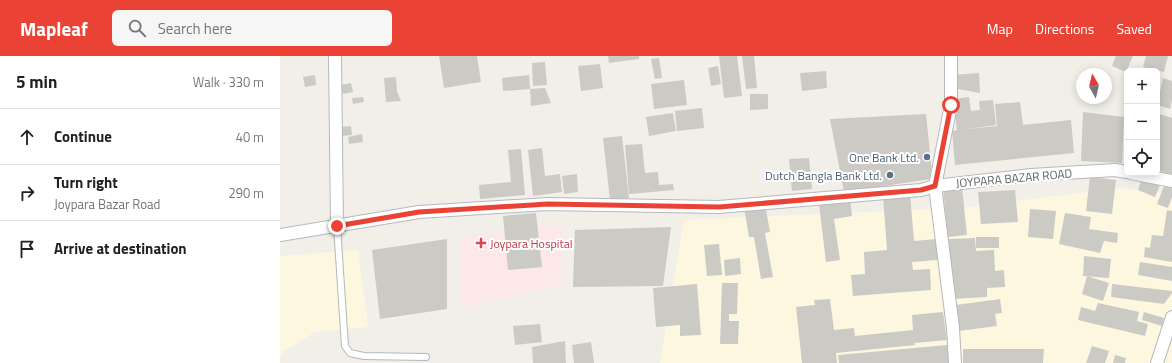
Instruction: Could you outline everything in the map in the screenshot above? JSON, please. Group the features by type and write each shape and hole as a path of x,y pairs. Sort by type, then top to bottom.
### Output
{"street":[{"path":"335,56 337,226"},
{"path":"951,56 951,105 935,186 953,328 955,363"},
{"name":"JOYPARA BAZAR ROAD","path":"280,235 419,212 548,204 719,207 921,190 935,186 1031,175 1115,170 1124,172"},
{"path":"1146,176 1172,181"},
{"path":"1157,363 1172,317"}],"lane":[{"path":"337,226 345,346 350,353 364,356 426,357"}],"shaded area":[{"path":"1120,188 1172,195 1172,363 660,363 684,220 961,208"},
{"path":"562,225 562,284 460,308 459,237"},
{"path":"358,250 368,327 315,332 283,352 280,360 280,256"}],"building":[{"path":"439,56 477,56 481,82 444,88"},
{"path":"608,56 639,56 639,59 609,63"},
{"path":"719,56 737,56 742,96 724,98"},
{"path":"742,56 754,56 757,88 746,89"},
{"path":"1116,56 1133,56 1128,68 1124,68 1124,71 1112,66"},
{"path":"1146,56 1168,56 1164,72 1160,71 1160,68 1143,67"},
{"path":"659,58 662,78 655,79 651,59"},
{"path":"545,62 547,85 533,86 532,63"},
{"path":"600,64 603,88 581,91 578,66"},
{"path":"718,66 721,84 711,86 708,68"},
{"path":"826,71 827,88 802,91 800,73"},
{"path":"979,73 980,93 953,88 952,75"},
{"path":"315,75 316,85 305,87 303,77"},
{"path":"529,75 530,89 503,91 502,78"},
{"path":"396,77 397,91 401,101 386,102 384,78"},
{"path":"1163,78 1172,81 1172,100 1170,109 1160,106 1160,92"},
{"path":"684,80 687,105 654,109 651,84"},
{"path":"351,83 353,92 343,94 341,85"},
{"path":"545,88 551,103 531,106 530,89"},
{"path":"750,94 768,94 768,109 750,110"},
{"path":"363,97 364,102 353,104 352,98"},
{"path":"969,97 971,111 980,110 979,101 993,100 996,125 968,129 997,126 995,104 1020,102 1023,125 1071,120 1074,153 955,165 952,131 957,130 953,99"},
{"path":"702,108 704,128 677,131 675,111"},
{"path":"1083,112 1124,117 1122,163 1081,161"},
{"path":"673,113 676,131 649,136 646,117"},
{"path":"926,114 932,173 931,179 844,192 830,119"},
{"path":"1160,114 1172,118 1172,174 1160,171"},
{"path":"351,126 352,135 341,136 340,127"},
{"path":"362,134 363,142 349,144 348,137"},
{"path":"622,136 629,198 610,200 603,138"},
{"path":"642,144 645,173 658,172 659,185 673,184 674,190 629,194 625,145"},
{"path":"542,148 545,176 560,174 562,192 533,196 528,150"},
{"path":"521,149 525,195 480,199 479,185 511,182 508,150"},
{"path":"809,158 812,189 792,191 789,159"},
{"path":"577,174 578,192 564,194 562,176"},
{"path":"1090,177 1116,180 1112,214 1086,211"},
{"path":"1142,178 1160,185 1155,197 1138,190"},
{"path":"1164,186 1172,188 1172,197 1168,208 1157,204"},
{"path":"962,187 967,235 948,237 943,189"},
{"path":"1015,190 1018,222 981,224 978,192"},
{"path":"910,194 914,241 936,239 938,260 912,262 913,270 930,269 931,290 853,296 851,275 865,274 864,252 887,250 883,196"},
{"path":"850,199 852,216 834,219 840,260 826,262 819,204"},
{"path":"765,204 770,232 765,233 773,277 761,279 754,237 749,237 744,207"},
{"path":"1030,209 1056,211 1053,239 1028,237"},
{"path":"1167,210 1172,211 1172,262 1144,257 1145,247 1150,248 1152,235 1163,236"},
{"path":"536,213 542,267 508,270 503,216"},
{"path":"1065,213 1091,217 1089,229 1118,233 1117,243 1104,241 1100,253 1059,244"},
{"path":"671,227 663,286 573,287 575,230"},
{"path":"976,237 999,237 999,248 976,248"},
{"path":"975,238 976,251 994,250 995,271 1004,270 1005,287 987,288 987,297 952,299 949,239"},
{"path":"447,239 447,309 380,319 372,250"},
{"path":"719,244 722,275 707,276 704,245"},
{"path":"1084,256 1111,259 1109,278 1083,276"},
{"path":"740,258 741,274 725,276 724,260"},
{"path":"1140,262 1172,267 1172,281 1138,275"},
{"path":"1087,276 1109,283 1103,301 1082,294"},
{"path":"722,283 738,283 737,314 729,314 729,321 739,321 738,344 720,344"},
{"path":"697,284 701,335 680,336 680,325 656,327 653,288"},
{"path":"1112,284 1172,291 1172,293 1164,304 1111,297"},
{"path":"830,299 834,330 854,328 855,336 913,330 912,315 943,312 947,340 915,343 914,338 915,345 836,353 837,363 802,363 796,307 815,305 814,300"},
{"path":"1000,299 1002,313 995,314 997,326 959,331 956,305"},
{"path":"1098,303 1139,312 1137,321 1148,324 1145,336 1078,320 1081,307 1095,311"},
{"path":"1144,312 1164,318 1162,326 1142,320"},
{"path":"540,324 542,342 515,345 513,326"},
{"path":"565,341 566,363 533,363 532,347"},
{"path":"591,342 594,363 574,363 572,345"},
{"path":"947,345 949,363 839,363 838,355"},
{"path":"1092,346 1109,351 1105,363 1086,363"},
{"path":"963,349 1044,349 1043,363 963,363"},
{"path":"1115,355 1126,358 1125,363 1113,363"}],"place":[{"name":"One Bank Ltd.","path":"927,157"},
{"name":"Dutch Bangla Bank Ltd.","path":"890,175"},
{"name":"Joypara Hospital","path":"481,243"}],"route":[{"path":"337,226 419,212 548,204 719,207 921,190 935,186 951,105"}]}
